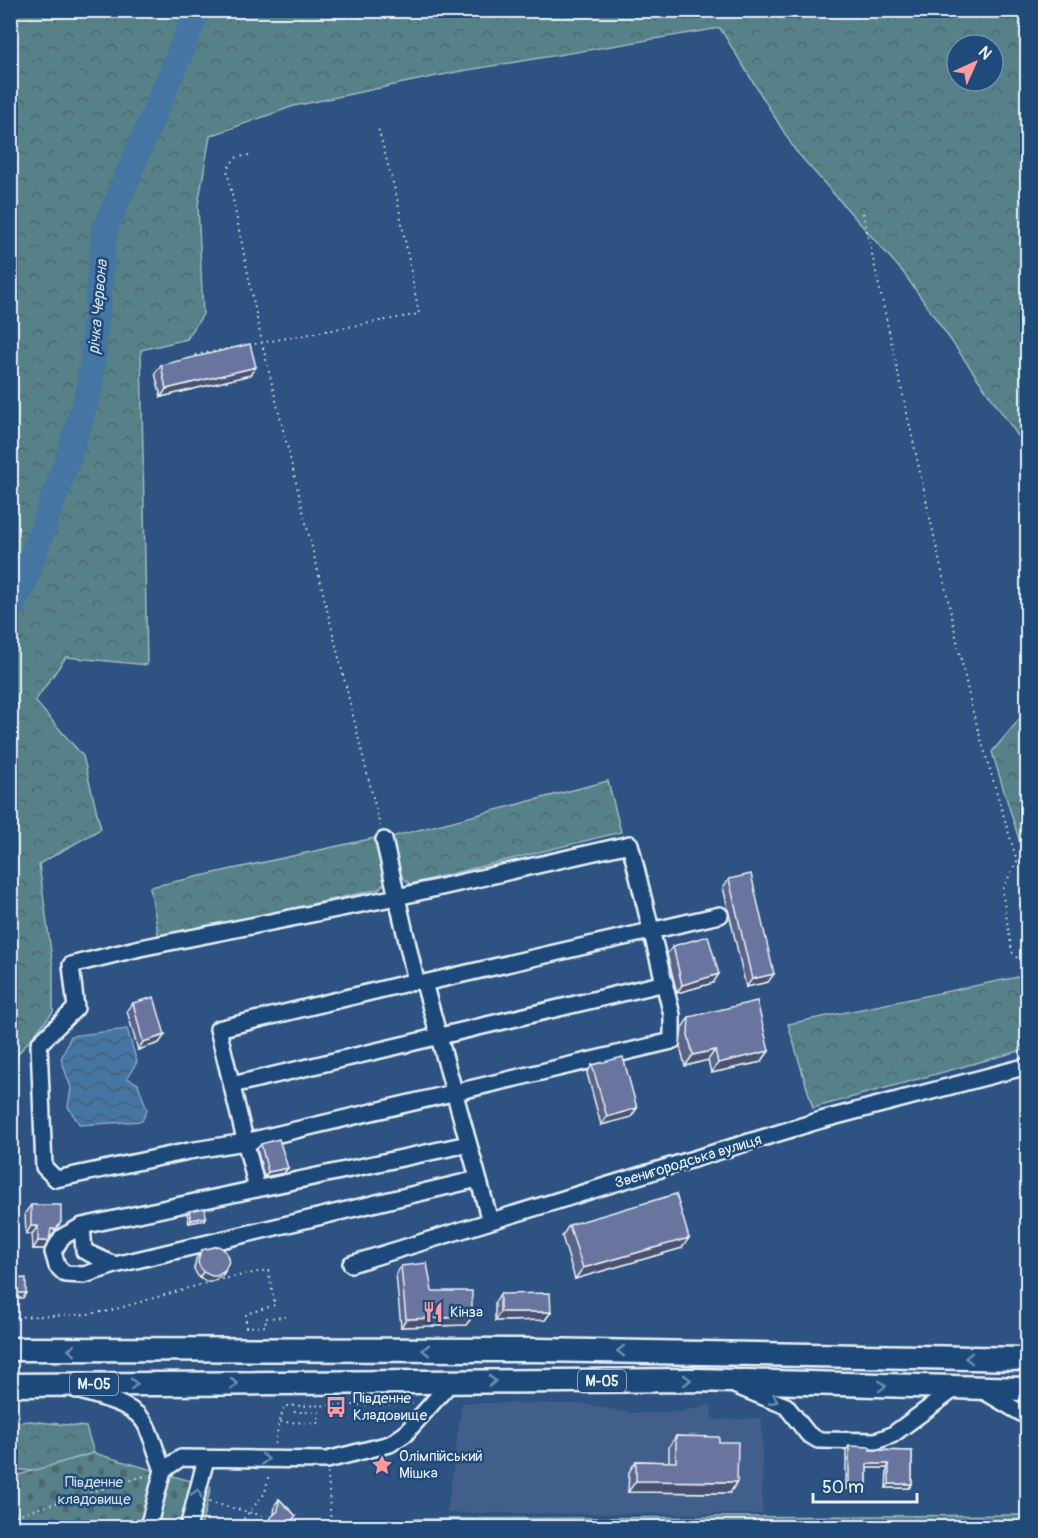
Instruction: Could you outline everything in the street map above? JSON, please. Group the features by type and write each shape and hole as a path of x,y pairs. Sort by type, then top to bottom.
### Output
{"highway":[{"name":"М-05","path":"10,1349 538,1350 1028,1359"},
{"name":"М-05","path":"10,1385 719,1381 1028,1389"}],"street":[{"path":"384,840 420,982 439,1037 490,1221"},
{"path":"630,844 652,932 672,1015 672,1041 245,1142 189,1151 56,1179 44,1167 39,1044 76,1008 71,965 140,948 397,897 630,844"},
{"path":"257,1189 218,1029 720,915"},
{"path":"232,1085 665,983"},
{"name":"Звенигородська вулиця","path":"351,1264 821,1120 1028,1066"},
{"path":"468,1144 82,1226 62,1237 53,1252 57,1266 65,1274 84,1275 116,1265 478,1179"},
{"path":"82,1226 84,1251 116,1265"},
{"path":"719,1381 765,1396 786,1406 808,1434 818,1440 876,1441 892,1435 956,1388"},
{"path":"163,1470 181,1458 327,1460 390,1444 405,1434 452,1382"},
{"path":"60,1385 117,1404 139,1415 145,1423 163,1470 148,1527"},
{"path":"980,1389 1028,1417"},
{"path":"188,1527 206,1459"}],"path":[{"path":"195,355 419,314 397,198 378,128"},
{"path":"249,155 235,158 227,170 262,343 384,840"},
{"path":"863,213 972,710 1017,861 1002,890 1012,952 1028,971"},
{"path":"10,1317 80,1315 109,1311 213,1281 268,1270 275,1305 246,1314 246,1327 266,1326 265,1318 288,1317"},
{"path":"211,1272 213,1281"},
{"path":"279,1422 284,1406 434,1403"},
{"path":"290,1412 319,1412 318,1423 295,1423"},
{"path":"327,1460 331,1527"},
{"path":"10,1517 163,1470"},
{"path":"195,1499 264,1516"}],"shaded area":[{"path":"462,1403 585,1404 630,1413 679,1412 711,1405 712,1420 762,1418 762,1514 447,1513"}],"green space":[{"path":"10,11 1020,11 1028,24 1027,440 1018,436 903,272 795,150 720,28 456,72 294,106 210,136 198,205 203,314 187,339 141,350 147,665 66,657 35,701 83,756 101,829 39,864 53,967 53,1012 13,1060 10,1056"},
{"path":"1027,710 1027,851 1022,849 992,752"},
{"path":"608,781 621,832 410,884 400,875 391,837"},
{"path":"375,838 385,882 379,889 159,938 150,887"},
{"path":"1027,975 1027,1049 813,1108 788,1024"},
{"path":"30,1421 86,1427 94,1453 33,1471 11,1469 11,1423"},
{"name":"Південне кладовище","path":"94,1453 211,1487 201,1527 11,1528 11,1477"},
{"path":"1027,1515 1027,1528 411,1527 412,1519"}],"water":[{"path":"127,1029 137,1062 127,1078 138,1084 147,1110 142,1121 80,1125 68,1107 71,1088 61,1059 71,1036"}],"building":[{"path":"250,344 256,367 166,389 161,365"},
{"path":"751,874 774,974 752,979 729,879"},
{"path":"708,936 719,974 682,985 673,946"},
{"path":"154,997 165,1035 143,1042 133,1003"},
{"path":"757,1001 769,1051 718,1063 715,1050 693,1055 688,1035 689,1017"},
{"path":"623,1057 637,1108 607,1117 592,1065"},
{"path":"279,1139 288,1168 268,1172 261,1144"},
{"path":"676,1194 689,1238 583,1268 569,1225"},
{"path":"31,1205 61,1205 61,1222 56,1229 51,1229 49,1241 38,1241 38,1226 31,1226"},
{"path":"205,1208 206,1217 191,1220 189,1211"},
{"path":"218,1246 226,1252 229,1261 225,1271 212,1276 203,1272 198,1263 200,1253 202,1250"},
{"name":"Кінза","path":"427,1263 432,1291 472,1291 472,1317 406,1319 401,1266"},
{"path":"26,1278 26,1293 10,1293 10,1279"},
{"path":"550,1293 551,1312 500,1312 500,1294"},
{"path":"676,1436 719,1437 719,1442 738,1442 737,1482 636,1481 636,1461 676,1462"},
{"path":"849,1446 870,1447 870,1450 912,1451 912,1484 889,1484 889,1464 867,1464 867,1485 849,1485"},
{"path":"279,1499 296,1516 284,1527 279,1527 270,1518 278,1511"}],"waterway":[{"name":"річка Червона","path":"10,609 23,584 70,453 90,387 104,232 198,10"}],"place":[{"name":"Кінза","path":"433,1312"},
{"name":"Південне Кладовище","path":"336,1407"},
{"name":"Олімпійський Мішка","path":"382,1465"}]}
